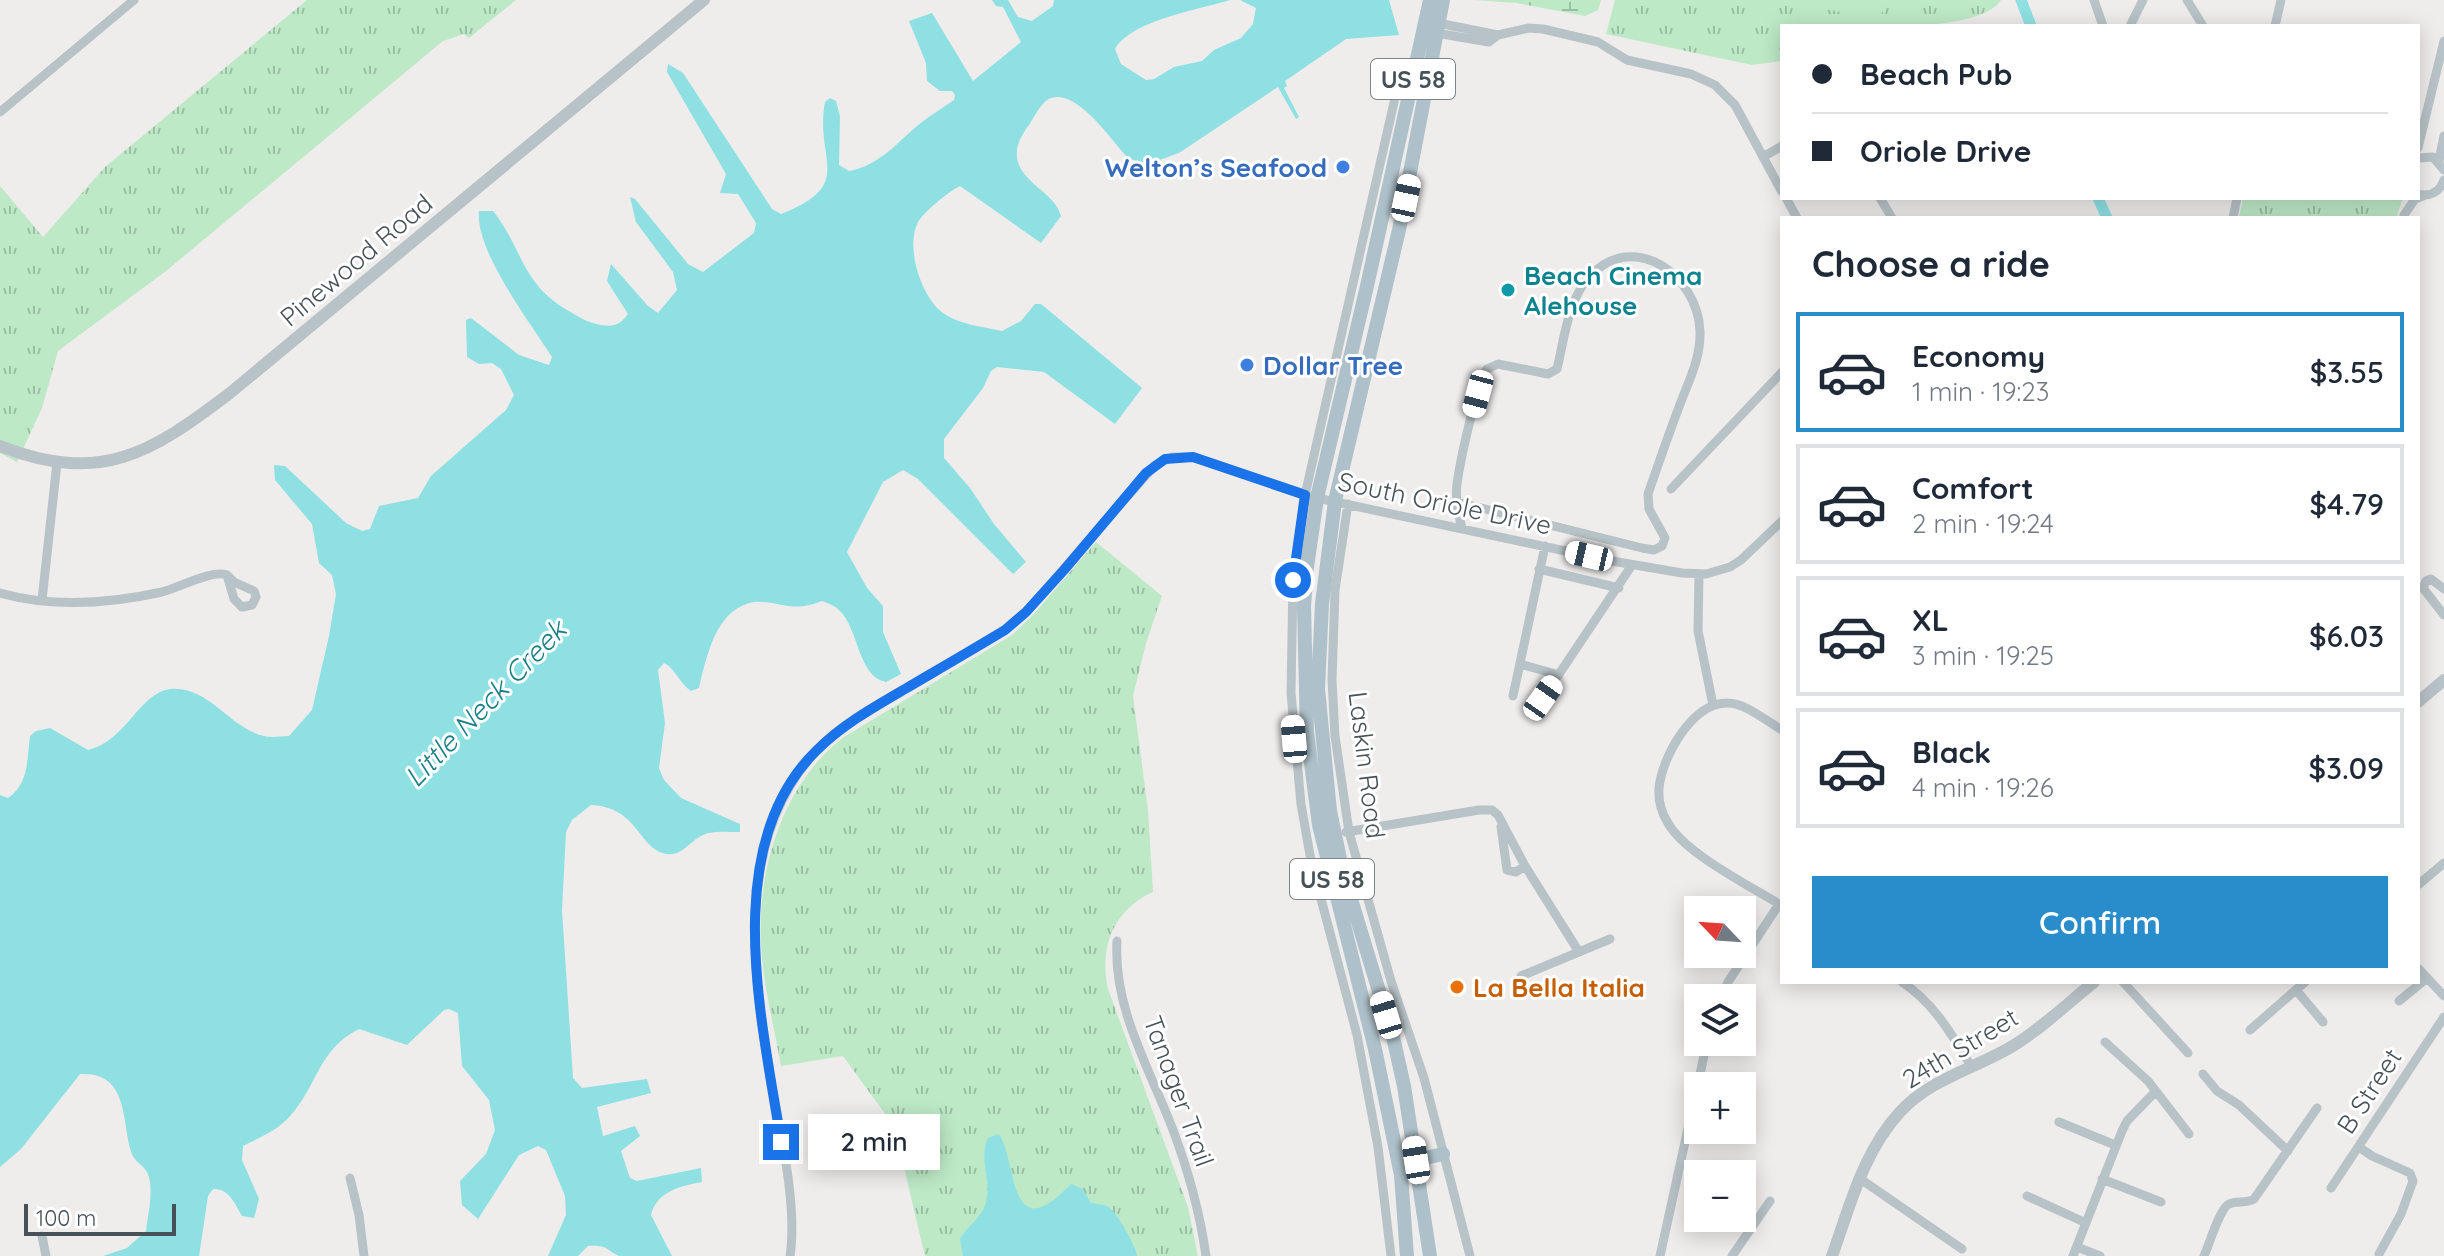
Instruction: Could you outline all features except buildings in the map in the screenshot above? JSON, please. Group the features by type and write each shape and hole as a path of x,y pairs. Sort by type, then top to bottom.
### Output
{"main road":[{"name":"Laskin Road","path":"1407,1256 1401,1175 1384,1091 1313,832 1304,659 1311,496 1430,0"},
{"name":"Laskin Road","path":"1430,1256 1404,1086 1393,1037 1343,873 1342,833 1323,758 1318,689 1322,604 1443,0"},
{"path":"1374,224 1399,230"},
{"path":"1416,1160 1443,1154"}],"street":[{"path":"0,112 134,0"},
{"name":"Pinewood Road","path":"0,446 57,463 95,463 146,449 184,428 704,0"},
{"path":"2094,0 2102,24"},
{"path":"2131,24 2143,0"},
{"path":"2187,0 2202,24"},
{"path":"2275,24 2281,0"},
{"path":"1437,28 1498,35 1529,28 1543,29 1598,42 1627,60 1704,79 1721,90 1735,105 1780,188"},
{"path":"2420,140 2444,41"},
{"path":"2441,166 2444,136"},
{"path":"1763,157 1780,147"},
{"path":"2420,158 2429,156 2441,166"},
{"path":"2422,195 2438,191 2444,180"},
{"path":"1457,502 1642,548 1654,550 1662,546 1665,538 1652,518 1648,494 1695,366 1700,335 1697,310 1670,271 1639,256 1620,257 1608,262 1590,275 1578,294 1557,369 1553,373 1498,364 1487,369 1472,414 1457,485 1457,502 1462,528"},
{"path":"1671,489 1780,374"},
{"name":"South Oriole Drive","path":"790,1256 791,1216 754,957 761,867 770,828 798,772 817,749 853,720 1005,630 1026,612 1146,473 1165,459 1193,457 1311,496 1632,565 1699,574 1730,567 1780,527"},
{"path":"42,600 57,463"},
{"path":"1513,696 1545,546"},
{"path":"1543,698 1632,565"},
{"path":"1539,569 1619,588"},
{"path":"0,593 74,604 107,602 174,589 218,572 227,575"},
{"path":"1699,574 1698,631 1713,705"},
{"path":"2443,612 2423,588 2431,579 2444,589"},
{"path":"1520,664 1559,675"},
{"path":"2420,700 2444,680"},
{"path":"1780,729 1742,706 1731,703 1713,705 1695,719 1675,742 1662,772 1659,788 1660,806 1667,822 1682,841 1780,904"},
{"path":"1342,833 1492,810 1501,820 1525,866 1579,952"},
{"path":"1501,820 1507,870 1516,872 1525,866"},
{"name":"Laskin Road","path":"1313,832 1380,1158 1391,1256"},
{"name":"Laskin Road","path":"1342,833 1424,1078 1470,1256"},
{"path":"2420,883 2444,863"},
{"path":"1727,984 1780,906"},
{"path":"1521,976 1610,939"},
{"name":"Tanager Trail","path":"1117,941 1117,971 1124,1005 1186,1170 1206,1256"},
{"path":"2420,970 2444,996"},
{"path":"2420,984 2427,978"},
{"path":"1905,984 1942,1019 1971,1066"},
{"name":"24th Street","path":"1832,1256 1859,1178 1873,1150 1901,1112 1930,1088 2013,1046 2091,984"},
{"path":"2125,984 2188,1053"},
{"path":"2250,1030 2303,984"},
{"path":"2399,1001 2420,984"},
{"path":"2296,990 2323,1022"},
{"name":"B Street","path":"2331,1188 2444,1017"},
{"path":"2105,1042 2156,1091 2189,1134"},
{"path":"1660,1256 1704,1056"},
{"path":"2203,1074 2217,1091 2239,1105 2288,1151"},
{"path":"1404,1086 1424,1078"},
{"path":"2100,1256 2075,1251 2084,1222 2127,1121 2156,1091"},
{"path":"2204,1256 2223,1209 2233,1202 2246,1203 2254,1199 2317,1108"},
{"path":"2059,1122 2115,1145"},
{"path":"2359,1147 2413,1176 2401,1214 2379,1254"},
{"path":"350,1178 364,1256"},
{"path":"1859,1178 1962,1249"},
{"path":"2102,1179 2161,1202"},
{"path":"2027,1196 2084,1222"},
{"path":"1732,1256 1770,1201"},
{"path":"42,1236 46,1256"}],"green space":[{"path":"307,0 516,0 469,38 464,34 443,41 166,271 58,351 42,408 17,462 0,453 0,186 43,237 105,167"},
{"path":"1474,0 1601,0 1598,10 1585,16 1516,3"},
{"path":"1615,0 2001,0 1987,12 1963,20 1933,24 1780,24 1780,61 1752,65 1606,34"},
{"path":"1768,0 1889,0 1879,18"},
{"path":"2243,200 2402,200 2397,216 2239,216"},
{"path":"1096,542 1162,596 1133,696 1148,810 1153,892 1128,909 1112,932 1106,974 1108,989 1188,1207 1198,1256 925,1256 894,1126 843,1056 781,1066 766,990 761,945 761,916 769,859 789,804 822,756 844,737 1012,635"}],"water":[{"name":"Little Neck Creek","path":"992,0 1008,0 1018,17 1032,21 1053,6 1054,0 1230,0 1150,23 1124,39 1115,49 1121,64 1146,80 1154,79 1174,67 1202,61 1214,50 1241,38 1253,24 1256,8 1240,0 1389,0 1399,35 1346,39 1285,81 1287,86 1284,88 1299,117 1296,119 1278,87 1179,153 1154,162 1138,162 1127,157 1080,106 1057,97 1047,100 1023,134 1017,154 1023,172 1053,202 1061,216 1041,243 960,186 937,202 918,222 913,245 917,271 928,296 943,313 963,322 1002,331 1021,321 1035,304 1041,304 1142,388 1115,424 1044,372 997,367 991,371 983,388 944,439 944,458 1026,562 1013,574 918,479 903,470 883,482 847,552 867,588 883,606 883,632 901,674 886,682 876,678 864,661 846,618 836,607 822,601 798,607 760,602 741,606 730,614 715,636 699,688 691,691 664,663 658,670 665,723 659,768 664,780 681,798 740,824 740,832 709,833 678,853 666,854 649,844 628,820 607,807 591,805 572,820 566,832 562,910 573,1078 582,1088 647,1079 651,1093 597,1107 603,1136 635,1126 640,1136 621,1151 630,1178 637,1181 701,1168 702,1182 664,1195 651,1215 672,1256 619,1256 603,1247 588,1246 578,1256 548,1256 566,1215 565,1196 546,1150 538,1146 519,1155 478,1219 462,1205 460,1181 486,1154 495,1130 489,1100 462,1066 458,1013 449,1009 444,1010 407,1045 359,1029 335,1047 290,1116 274,1130 243,1146 242,1160 259,1199 254,1218 242,1216 227,1194 213,1189 208,1196 199,1256 103,1256 127,1248 146,1231 151,1195 148,1174 132,1154 121,1101 108,1081 96,1075 80,1074 21,1149 0,1167 0,795 8,798 20,786 26,770 30,736 36,731 50,728 88,750 113,737 150,698 171,689 197,694 252,732 267,737 289,736 312,710 336,594 332,575 319,563 312,524 275,480 274,465 285,466 346,523 362,531 370,529 379,506 418,498 431,476 506,410 514,395 501,369 492,363 479,364 467,357 466,320 471,318 519,355 549,365 552,357 495,266 480,227 479,211 493,211 540,288 576,315 592,323 610,326 619,323 628,314 607,281 611,264 658,313 677,290 673,272 636,222 630,197 635,199 688,264 703,272 754,233 756,223 738,194 720,193 726,174 667,72 668,64 683,73 772,209 781,214 804,203 818,192 825,181 827,169 823,123 825,102 830,98 836,101 840,116 839,165 849,171 880,158 922,122 954,100 952,91 940,91 927,81 926,63 909,21 932,13 973,81 1021,42 1003,7 996,6"},
{"path":"999,1134 1018,1195 1025,1205 1035,1208 1050,1202 1071,1184 1083,1189 1091,1203 1106,1206 1114,1212 1137,1256 963,1256 960,1239 986,1202 985,1146 988,1138"}],"waterway":[{"path":"2021,0 2030,24"},
{"path":"2099,200 2106,216"}],"place":[{"name":"Welton’s Seafood","path":"1343,167"},
{"name":"Beach Cinema Alehouse","path":"1508,290"},
{"name":"Dollar Tree","path":"1247,365"},
{"name":"La Bella Italia","path":"1457,987"}],"route":[{"path":"781,1142 762,1026 754,930 761,867 770,828 786,792 817,749 853,720 1005,630 1064,570 1146,473 1165,459 1193,457 1305,495 1293,580"}]}
